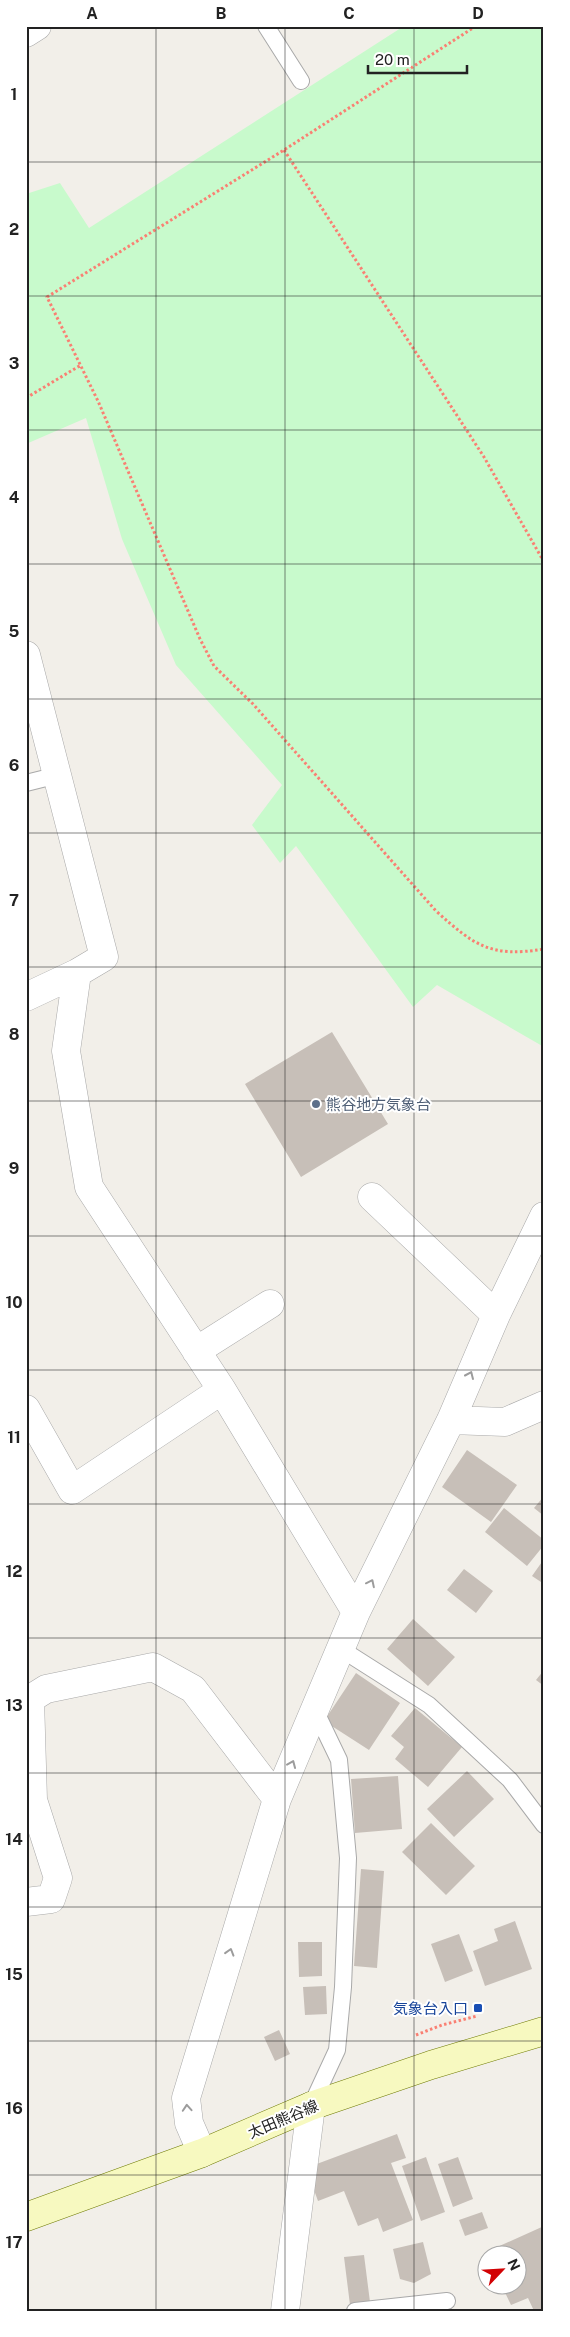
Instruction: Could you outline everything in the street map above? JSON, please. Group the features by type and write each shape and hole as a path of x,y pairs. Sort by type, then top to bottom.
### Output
{"main road":[{"name":"太田熊谷線","path":"26,2217 202,2153 312,2106 431,2065 544,2031"}],"street":[{"path":"26,33 38,26"},
{"path":"26,655 104,957 78,973 26,998"},
{"path":"78,973 66,1051 89,1187 222,1390 356,1612"},
{"path":"372,1197 496,1314"},
{"path":"202,2153 189,2123 186,2098 277,1799 356,1612 451,1420 496,1314 544,1216"},
{"path":"196,1351 270,1304"},
{"path":"26,1409 72,1490 222,1390"},
{"path":"451,1420 505,1422 544,1405"},
{"path":"26,1902 51,1899 58,1878 33,1800 30,1699 46,1689 153,1667 193,1688 277,1799"},
{"path":"285,2311 312,2106"}],"lane":[{"path":"266,26 300,81"},
{"path":"26,783 58,775"},
{"path":"341,1649 428,1705 510,1780 544,1825"},
{"path":"312,2106 337,2050 343,1987 348,1858 339,1760 315,1710"},
{"path":"355,2311 447,2301"}],"path":[{"path":"476,26 284,150 47,297 81,365 200,639 214,666 254,704 436,911 466,938 499,952 544,949"},
{"path":"284,150 484,457 544,562"},
{"path":"26,398 81,365"}],"green space":[{"path":"404,26 544,26 544,1047 437,985 413,1007 296,846 280,863 252,825 282,785 176,665 122,539 86,418 26,444 26,194 60,183 89,228"}],"building":[{"name":"熊谷地方気象台","path":"332,1032 388,1124 301,1177 245,1084"},
{"path":"467,1450 517,1485 491,1522 442,1487"},
{"path":"544,1496 544,1516 534,1508"},
{"path":"504,1508 544,1540 544,1545 527,1566 485,1532"},
{"path":"544,1559 544,1584 532,1576"},
{"path":"464,1569 493,1591 476,1613 447,1590"},
{"path":"413,1619 455,1657 428,1686 387,1649"},
{"path":"544,1670 544,1686 536,1680"},
{"path":"356,1673 400,1703 369,1750 324,1721"},
{"path":"415,1708 462,1747 428,1787 395,1759 404,1747 391,1736"},
{"path":"467,1771 494,1799 454,1837 427,1809"},
{"path":"398,1776 402,1829 355,1833 351,1779"},
{"path":"431,1823 475,1866 446,1895 402,1852"},
{"path":"361,1869 384,1871 377,1968 354,1966"},
{"path":"515,1921 532,1969 485,1986 473,1951 498,1941 494,1929"},
{"path":"459,1934 473,1971 445,1982 431,1944"},
{"path":"298,1942 322,1942 322,1976 299,1977"},
{"path":"326,1986 327,2014 305,2015 303,1987"},
{"path":"279,2030 290,2054 275,2061 264,2037"},
{"path":"397,2134 406,2158 391,2163 413,2220 383,2232 378,2218 358,2226 344,2191 318,2201 306,2168"},
{"path":"426,2157 445,2212 421,2221 402,2166"},
{"path":"458,2157 473,2199 453,2207 438,2164"},
{"path":"482,2212 488,2228 465,2236 459,2220"},
{"path":"544,2226 544,2311 534,2311 528,2298 511,2305 506,2294 528,2294 528,2244 504,2244"},
{"path":"423,2242 431,2274 414,2283 400,2279 393,2249"},
{"path":"364,2255 370,2302 350,2305 344,2257"}],"place":[{"name":"熊谷地方気象台","path":"316,1104"},
{"name":"気象台入口","path":"478,2008"}]}
